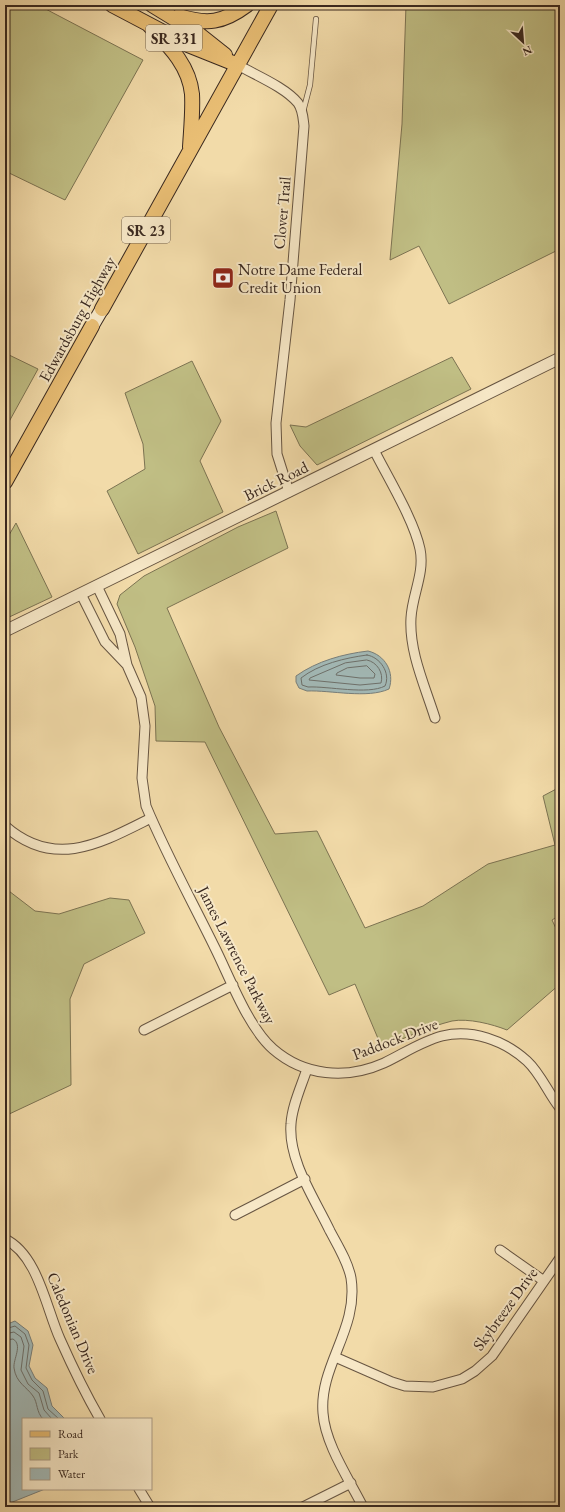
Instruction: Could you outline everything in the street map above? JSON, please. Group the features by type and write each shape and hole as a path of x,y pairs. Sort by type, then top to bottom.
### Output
{"main road":[{"name":"SR 331","path":"112,5 188,45 238,65"},
{"path":"154,7 202,22 220,21 235,14 247,5"},
{"name":"Edwardsburg Highway","path":"5,482 271,5"},
{"name":"SR 331","path":"154,7 196,32 238,65"},
{"path":"148,24 172,49 182,63 189,78 192,94 190,150"}],"street":[{"path":"238,65 288,93 298,103 303,113"},
{"name":"Clover Trail","path":"289,492 277,454 276,423 290,300 304,126 303,113"},
{"name":"Brick Road","path":"5,631 560,358"},
{"path":"374,450 413,528 420,550 420,571 411,617 411,638 417,662 436,718"},
{"name":"James Lawrence Parkway","path":"97,586 120,634 127,665 141,697 145,726 143,793 151,818 253,1024 262,1037 284,1057 307,1069"},
{"name":"James Lawrence Parkway","path":"81,594 105,642 127,665"},
{"path":"5,826 16,836 38,846 68,850 84,848 103,842 151,818"},
{"path":"144,1030 233,985"},
{"name":"Paddock Drive","path":"307,1069 319,1072 348,1073 382,1064 441,1036 467,1034 479,1036 505,1045 527,1061 536,1070 560,1108"},
{"path":"307,1069 293,1112 291,1125 293,1151 305,1179 343,1256 350,1278 352,1293 350,1318 325,1386 323,1413 330,1442 363,1507"},
{"path":"235,1215 305,1179"},
{"name":"Caledonian Drive","path":"8,1241 34,1269 60,1338 100,1418"},
{"path":"500,1250 544,1281"},
{"name":"Skybreeze Drive","path":"335,1357 404,1386 433,1387 448,1384 475,1371 492,1356 560,1258"},
{"path":"303,1507 351,1483"},
{"path":"140,1490 150,1507"}],"lane":[{"path":"303,113 310,85 316,19"}],"green space":[{"path":"5,5 38,5 143,60 65,200 5,171"},
{"path":"406,5 560,5 560,249 449,304 419,246 390,260 402,124"},
{"path":"5,353 38,369 5,429"},
{"path":"452,357 471,389 317,465 300,446 290,425 306,427"},
{"path":"192,361 221,421 200,461 223,512 138,554 107,491 145,469 143,444 125,393"},
{"path":"276,511 288,548 167,608 219,727 275,834 317,831 365,928 423,906 488,864 555,845 543,796 560,787 560,915 552,920 560,937 560,984 507,1030 480,1022 458,1020 443,1023 382,1048 355,984 329,995 205,742 156,741 155,706 135,647 117,604 120,595 144,576 238,527"},
{"path":"16,523 52,597 5,619 5,542"},
{"path":"5,888 35,911 59,914 110,898 129,900 145,933 84,964 70,999 71,1085 5,1116"}],"water":[{"path":"368,651 379,656 387,665 391,676 389,689 380,692 360,694 307,691 299,688 296,682 296,676 321,662 340,656"},
{"path":"15,1321 28,1331 33,1345 29,1366 35,1378 47,1388 52,1406 64,1418 22,1418 22,1490 42,1490 5,1505 5,1325"}],"place":[{"name":"Notre Dame Federal Credit Union","path":"223,278"}]}
